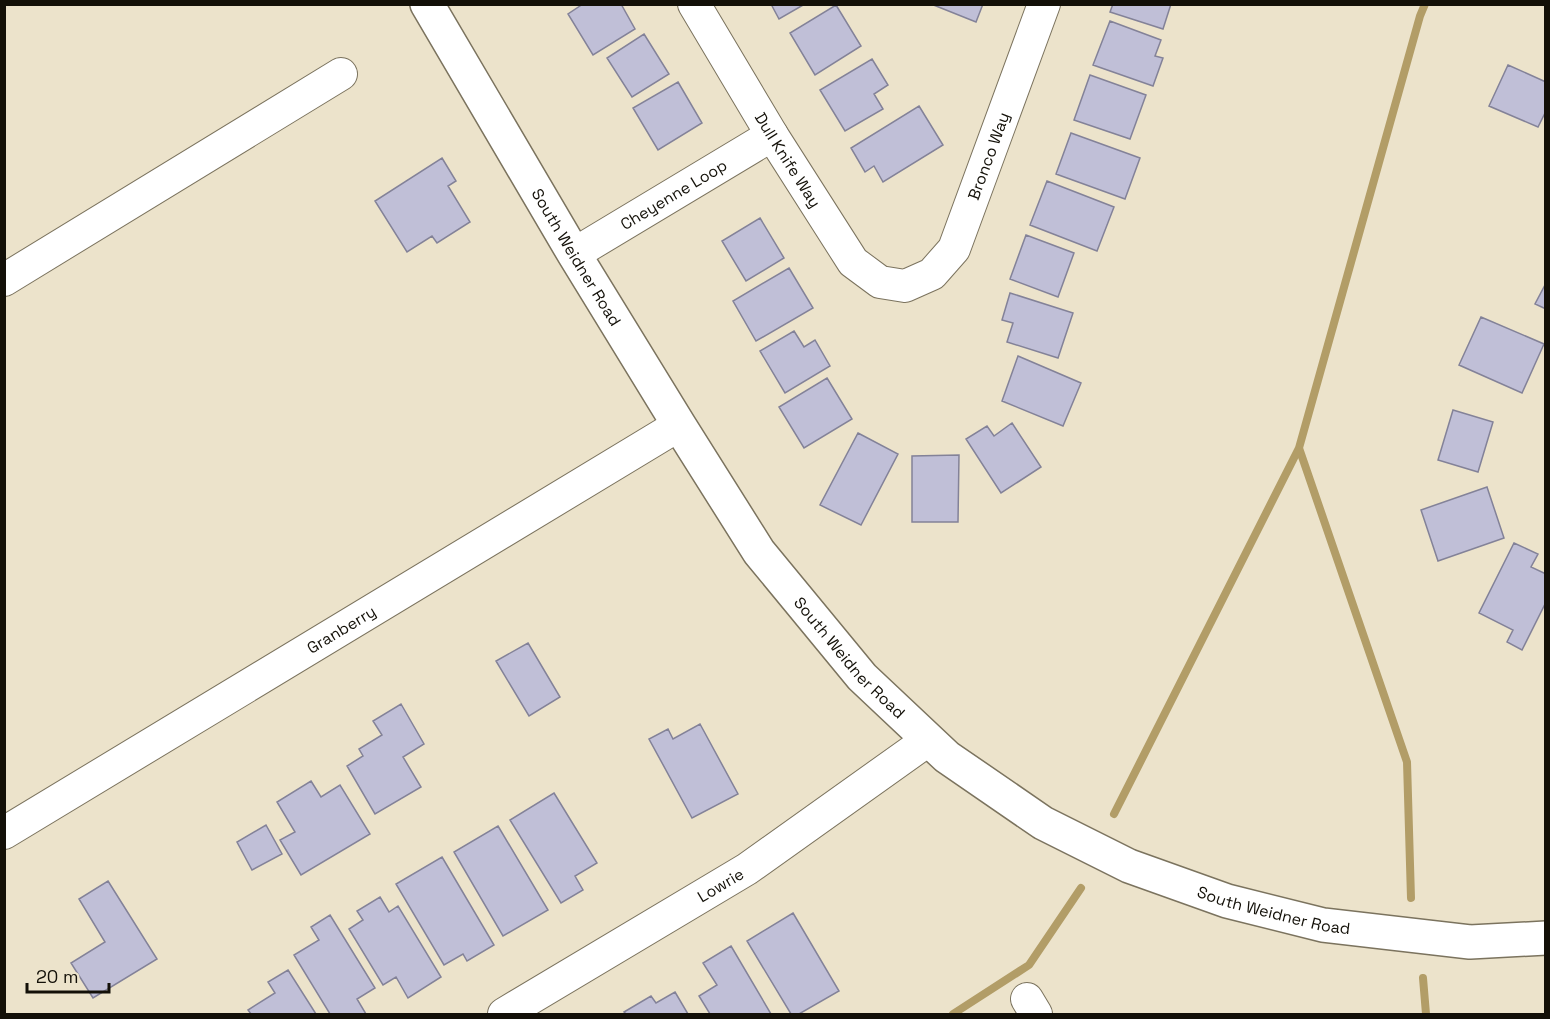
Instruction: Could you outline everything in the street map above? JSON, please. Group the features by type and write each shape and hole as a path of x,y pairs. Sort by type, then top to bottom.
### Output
{"main road":[{"name":"South Weidner Road","path":"427,4 574,254 759,552 862,677 946,757 1043,823 1129,866 1227,901 1334,927 1470,942 1545,938"}],"street":[{"name":"Dull Knife Way","path":"694,4 772,135 853,261 880,282 905,286"},
{"name":"Bronco Way","path":"905,286 933,274 954,249 1044,4"},
{"path":"4,279 341,74"},
{"name":"Cheyenne Loop","path":"574,254 772,135"},
{"name":"Granberry","path":"4,832 679,425"},
{"name":"Lowrie","path":"504,1014 747,869 928,740"}],"building":[{"path":"583,4 621,4 635,29 593,55 568,14"},
{"path":"771,4 805,4 779,19"},
{"path":"931,4 983,4 976,22"},
{"path":"1113,4 1171,4 1163,29 1110,12"},
{"path":"836,5 861,46 815,75 790,33"},
{"path":"1110,21 1161,40 1155,56 1163,58 1153,86 1093,65"},
{"path":"644,34 669,74 632,97 607,58"},
{"path":"872,59 888,85 874,94 883,109 845,131 820,90"},
{"path":"1508,65 1546,82 1546,111 1538,127 1489,106"},
{"path":"1090,75 1146,95 1130,139 1074,120"},
{"path":"678,82 702,123 658,150 633,108"},
{"path":"919,106 943,145 883,182 874,166 865,172 851,148"},
{"path":"1071,133 1140,158 1125,199 1056,174"},
{"path":"442,158 456,181 448,186 470,222 437,243 432,236 407,252 375,201"},
{"path":"1047,181 1114,207 1097,251 1030,225"},
{"path":"760,218 784,258 746,281 722,241"},
{"path":"1026,235 1074,253 1058,297 1010,279"},
{"path":"789,268 813,308 756,341 733,301"},
{"path":"1546,283 1546,309 1535,304"},
{"path":"1010,293 1073,313 1058,358 1007,342 1013,323 1002,320"},
{"path":"1481,317 1544,344 1522,393 1459,365"},
{"path":"794,331 804,347 815,340 830,366 785,393 760,351"},
{"path":"1018,356 1081,383 1063,426 1002,401"},
{"path":"827,378 852,419 804,448 779,407"},
{"path":"1453,410 1493,422 1478,472 1438,460"},
{"path":"1012,423 1041,467 1001,493 966,439 987,426 994,436"},
{"path":"858,433 898,454 861,525 820,505"},
{"path":"959,455 958,522 912,522 912,456"},
{"path":"1487,487 1504,538 1438,561 1421,510"},
{"path":"1514,543 1538,554 1531,567 1546,574 1546,602 1522,650 1507,642 1513,630 1479,613"},
{"path":"528,643 560,697 529,716 496,661"},
{"path":"401,704 424,744 403,757 421,787 375,814 347,766 363,756 359,749 382,735 373,721"},
{"path":"700,724 738,794 692,818 649,739 668,729 673,739"},
{"path":"311,781 321,797 340,785 370,834 301,875 280,840 295,832 277,802"},
{"path":"554,793 597,863 575,876 583,890 561,903 510,820"},
{"path":"266,825 282,854 252,870 237,842"},
{"path":"498,826 548,910 503,936 454,852"},
{"path":"442,857 494,945 467,961 463,954 444,965 396,884"},
{"path":"108,881 157,959 93,998 71,963 105,942 79,899"},
{"path":"380,897 389,912 398,906 441,977 408,998 396,977 383,985 349,929 363,920 357,911"},
{"path":"793,913 839,991 799,1014 791,1014 747,941"},
{"path":"330,915 375,988 357,999 366,1014 330,1014 294,955 319,940 311,927"},
{"path":"731,946 771,1014 710,1014 699,996 717,985 703,963"},
{"path":"288,970 316,1014 251,1014 248,1010 275,993 268,982"},
{"path":"675,992 688,1014 626,1014 624,1012 651,996 656,1003"}],"waterway":[{"path":"1114,814 1299,448 1425,4"},
{"path":"1299,448 1407,762 1411,898"},
{"path":"953,1014 1029,965 1081,888"},
{"path":"1423,978 1426,1014"}]}
